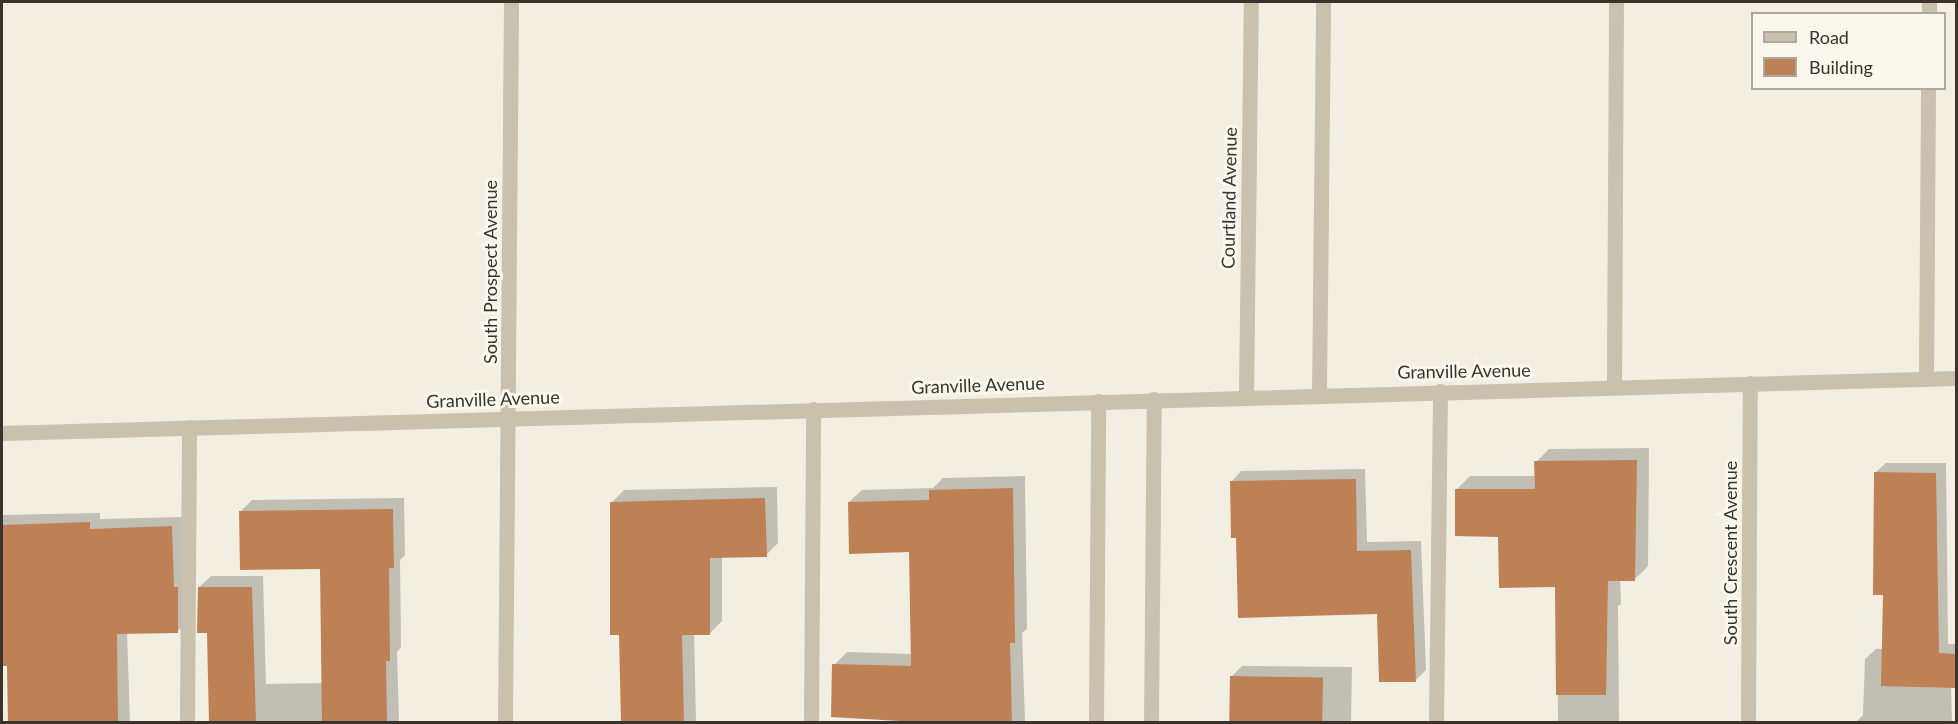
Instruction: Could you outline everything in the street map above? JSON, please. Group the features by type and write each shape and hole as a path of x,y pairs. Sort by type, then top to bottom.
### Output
{"street":[{"name":"South Prospect Avenue","path":"505,723 511,2"},
{"name":"Courtland Avenue","path":"1246,396 1251,2"},
{"path":"1319,394 1323,2"},
{"path":"1614,386 1616,2"},
{"path":"1926,379 1928,90"},
{"name":"Granville Avenue","path":"2,433 1246,396 1956,378"},
{"name":"South Crescent Avenue","path":"1748,723 1750,383"},
{"path":"1436,723 1440,391"},
{"path":"1151,723 1154,399"},
{"path":"1096,723 1098,401"},
{"path":"812,723 813,409"},
{"path":"187,723 189,427"}],"building":[{"path":"1637,460 1635,581 1608,581 1606,695 1556,695 1555,587 1499,588 1498,537 1455,536 1455,489 1535,489 1534,461"},
{"path":"1874,472 1936,473 1939,653 1956,654 1956,688 1881,686 1883,595 1873,595"},
{"path":"1356,479 1357,551 1411,550 1416,682 1379,682 1377,614 1238,618 1236,538 1231,538 1230,481"},
{"path":"1013,488 1015,643 1010,643 1012,723 935,723 831,717 832,664 911,666 909,552 849,554 848,502 929,500 929,490"},
{"path":"765,498 767,557 710,558 710,635 682,635 684,723 621,723 619,635 610,635 610,502"},
{"path":"393,509 394,568 389,568 390,661 386,661 387,723 322,723 320,569 240,570 239,511"},
{"path":"90,522 90,529 172,526 174,587 178,587 178,633 117,634 118,723 8,723 7,666 2,666 2,525"},
{"path":"198,587 252,587 256,723 209,723 207,633 197,633"},
{"path":"1230,676 1323,678 1322,722 1229,722"}]}
